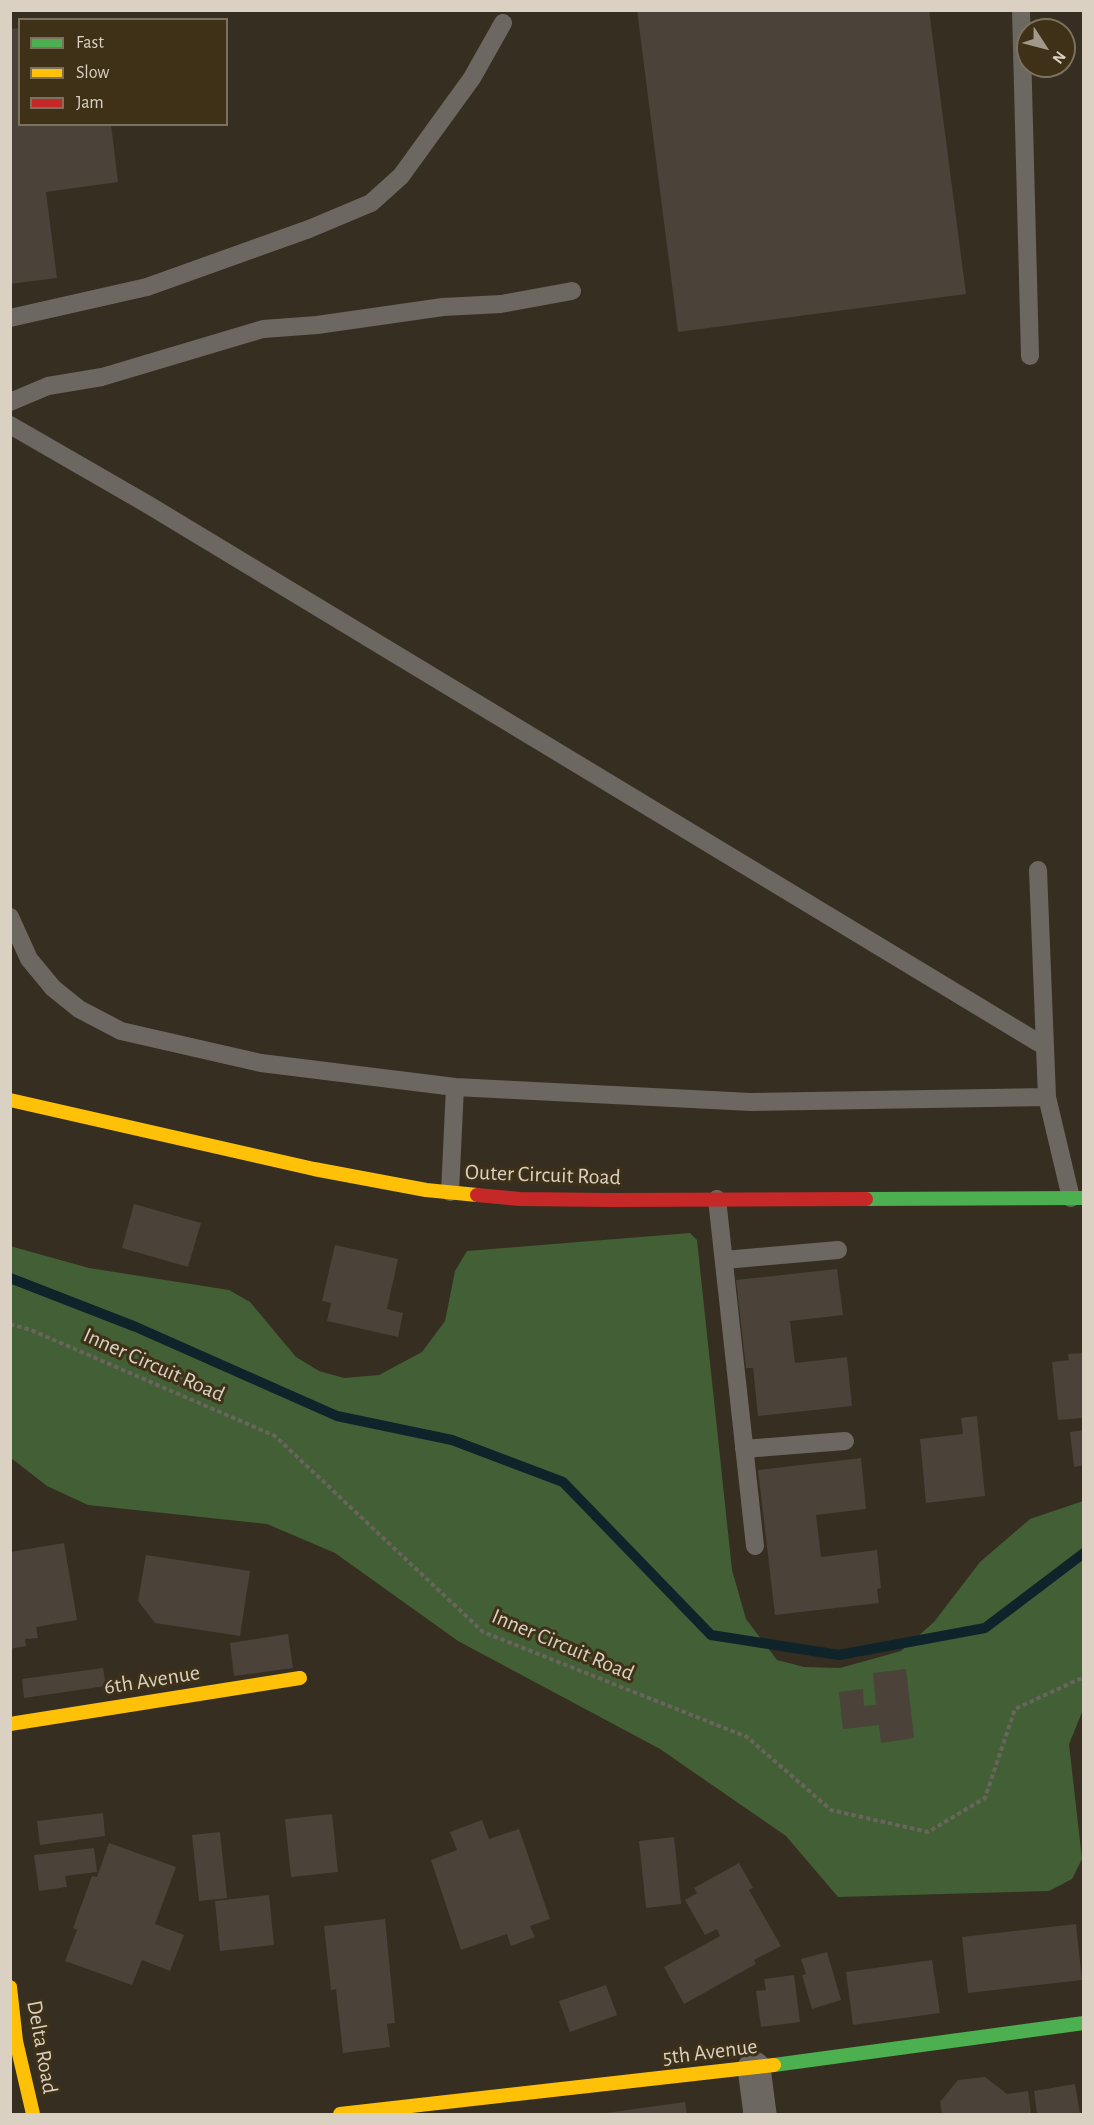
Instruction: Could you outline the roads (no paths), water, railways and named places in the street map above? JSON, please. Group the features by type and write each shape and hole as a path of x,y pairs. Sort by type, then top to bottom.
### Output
{"street":[{"name":"Outer Circuit Road","path":"10,1100 314,1169 426,1190 520,1198 1077,1198"},
{"name":"6th Avenue","path":"10,1724 300,1678"},
{"name":"Delta Road","path":"10,1987 13,2038 33,2115"},
{"name":"5th Avenue","path":"340,2115 754,2068 1083,2023"},
{"path":"754,2068 760,2115"}],"lane":[{"path":"1021,10 1030,356"},
{"path":"10,318 147,287 309,229 371,203 401,176 472,78 503,23"},
{"path":"10,402 48,386 102,377 263,329 317,325 443,307 501,304 572,291"},
{"path":"10,425 259,572 1044,1046"},
{"path":"1038,870 1047,1097 1077,1198"},
{"path":"10,917 29,958 53,988 79,1009 121,1030 261,1064 455,1087 751,1102 1047,1097"},
{"path":"450,1192 455,1087"},
{"path":"717,1199 755,1546"},
{"path":"724,1260 838,1250"},
{"path":"744,1449 845,1442"}],"waterway":[{"path":"10,1278 136,1327 337,1416 452,1440 563,1482 711,1635 839,1655 985,1628 1084,1553"}]}
